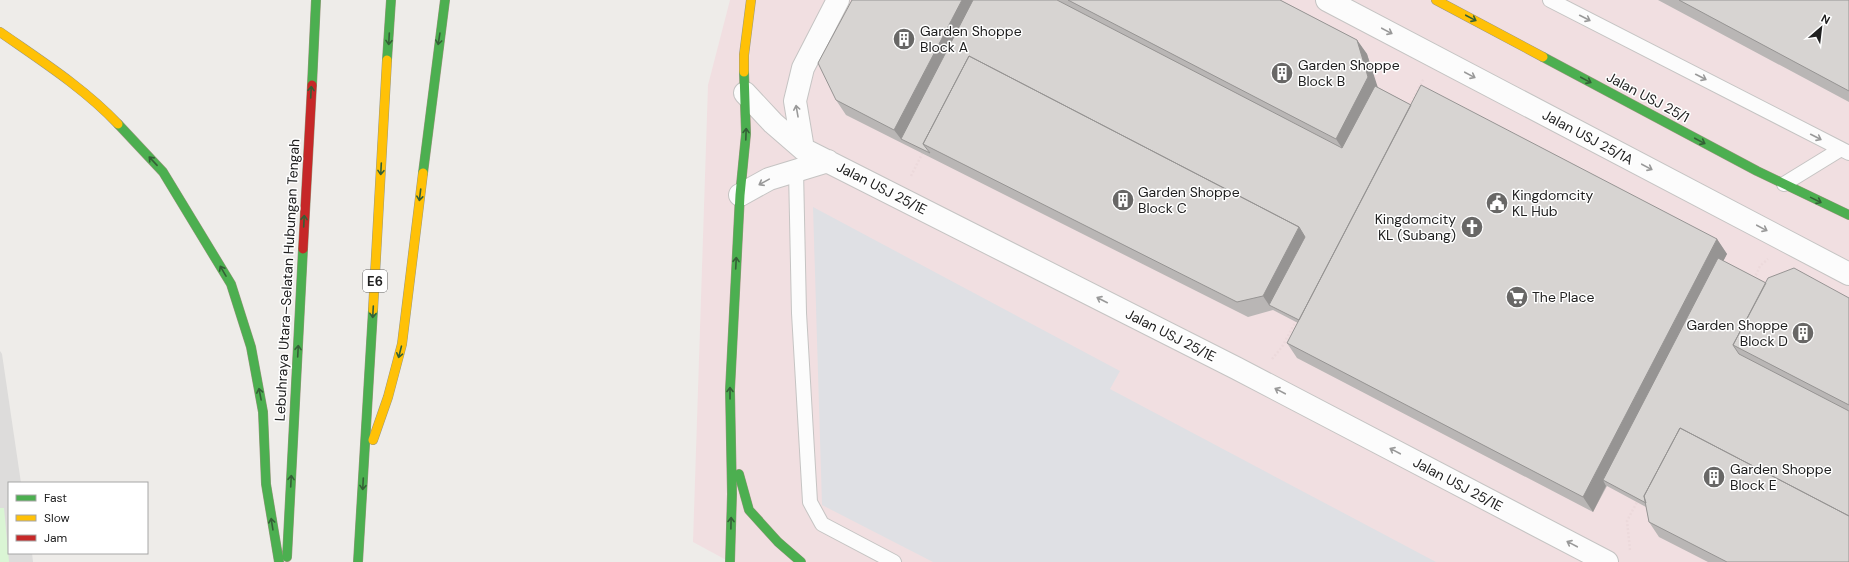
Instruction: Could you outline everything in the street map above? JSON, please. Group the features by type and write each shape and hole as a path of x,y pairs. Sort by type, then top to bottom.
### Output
{"main road":[{"name":"Lebuhraya Utara–Selatan Hubungan Tengah","path":"287,562 316,0"},
{"name":"E6","path":"358,562 391,0"},
{"path":"364,463 388,397 402,344 445,0"},
{"path":"730,562 732,346 740,195 746,134 744,55 751,0"},
{"name":"Jalan USJ 25/1","path":"1436,0 1784,184 1849,215"},
{"path":"0,32 54,70 106,111 163,172 231,284 250,347 263,412 266,484 279,562"},
{"path":"731,447 750,510 778,542 801,562"}],"street":[{"path":"803,149 795,101 804,68 838,0"},
{"name":"Jalan USJ 25/1A","path":"1327,0 1357,8 1435,56 1849,274"},
{"name":"Jalan USJ 25/1E","path":"745,93 773,123 803,149 1236,368 1607,562"},
{"path":"740,195 769,179 828,161"}],"lane":[{"path":"1550,0 1845,151"},
{"path":"1784,184 1845,151"},
{"path":"796,170 799,313 810,502 822,524 894,562"}],"path":[{"path":"1405,113 1435,56"},
{"path":"900,198 925,148"},
{"path":"1753,280 1760,266 1773,255 1789,250 1808,252"},
{"path":"1236,368 1258,366 1271,361 1282,346 1297,318"},
{"path":"1630,551 1627,521 1638,500"}],"shaded area":[{"path":"730,0 1849,0 1849,562 730,562 693,542 708,85"},
{"path":"813,207 1120,371 1110,389 1436,562 933,562 822,505"},
{"path":"0,351 2,354 21,482 8,482 8,554 32,554 33,562 0,562"}],"green space":[{"path":"0,508 4,508 9,562 0,562"}],"building":[{"name":"Garden Shoppe Block A","path":"852,0 962,0 894,130 836,100 818,63"},
{"path":"973,0 1057,0 1342,148 1375,86 1411,105 1299,320 1269,305 1305,237 1299,227 969,56 923,144 930,153 901,139"},
{"name":"Garden Shoppe Block B","path":"1068,0 1280,0 1357,40 1368,77 1336,139"},
{"path":"1679,0 1849,0 1849,91"},
{"name":"Garden Shoppe Block C","path":"969,56 1299,227 1263,296 1237,302 923,144"},
{"name":"The Place","path":"1421,85 1717,239 1583,497 1287,343"},
{"path":"1718,258 1766,283 1733,345 1739,354 1849,411 1849,516 1680,428 1644,496 1646,503 1603,480"},
{"name":"Garden Shoppe Block D","path":"1794,268 1849,298 1849,405 1733,345 1768,278"},
{"name":"Garden Shoppe Block E","path":"1680,428 1849,516 1849,562 1727,562 1649,522 1644,496"}],"traffic: fast":[{"path":"312,85 316,0"},
{"path":"387,60 391,0"},
{"path":"423,173 445,0"},
{"path":"1543,57 1757,171 1849,215"},
{"path":"730,562 732,494 730,390 740,195 746,134 744,72"},
{"path":"118,124 163,172 231,284 251,347 263,412 266,484 279,562"},
{"path":"287,557 303,249"},
{"path":"358,562 373,310"},
{"path":"739,474 749,510 778,542 801,562"}],"traffic: slow":[{"path":"744,72 744,55 751,0"},
{"path":"1436,0 1543,57"},
{"path":"0,32 76,86 118,124"},
{"path":"373,310 387,60"},
{"path":"373,440 388,397 402,344 423,173"}],"traffic: jam":[{"path":"303,249 312,85"}],"place":[{"name":"Garden Shoppe Block A","path":"904,39"},
{"name":"Garden Shoppe Block B","path":"1282,73"},
{"name":"Garden Shoppe Block C","path":"1123,200"},
{"name":"Kingdomcity KL Hub","path":"1497,203"},
{"name":"Kingdomcity KL (Subang)","path":"1472,227"},
{"name":"The Place","path":"1517,297"},
{"name":"Garden Shoppe Block D","path":"1803,333"},
{"name":"Garden Shoppe Block E","path":"1714,477"}]}
